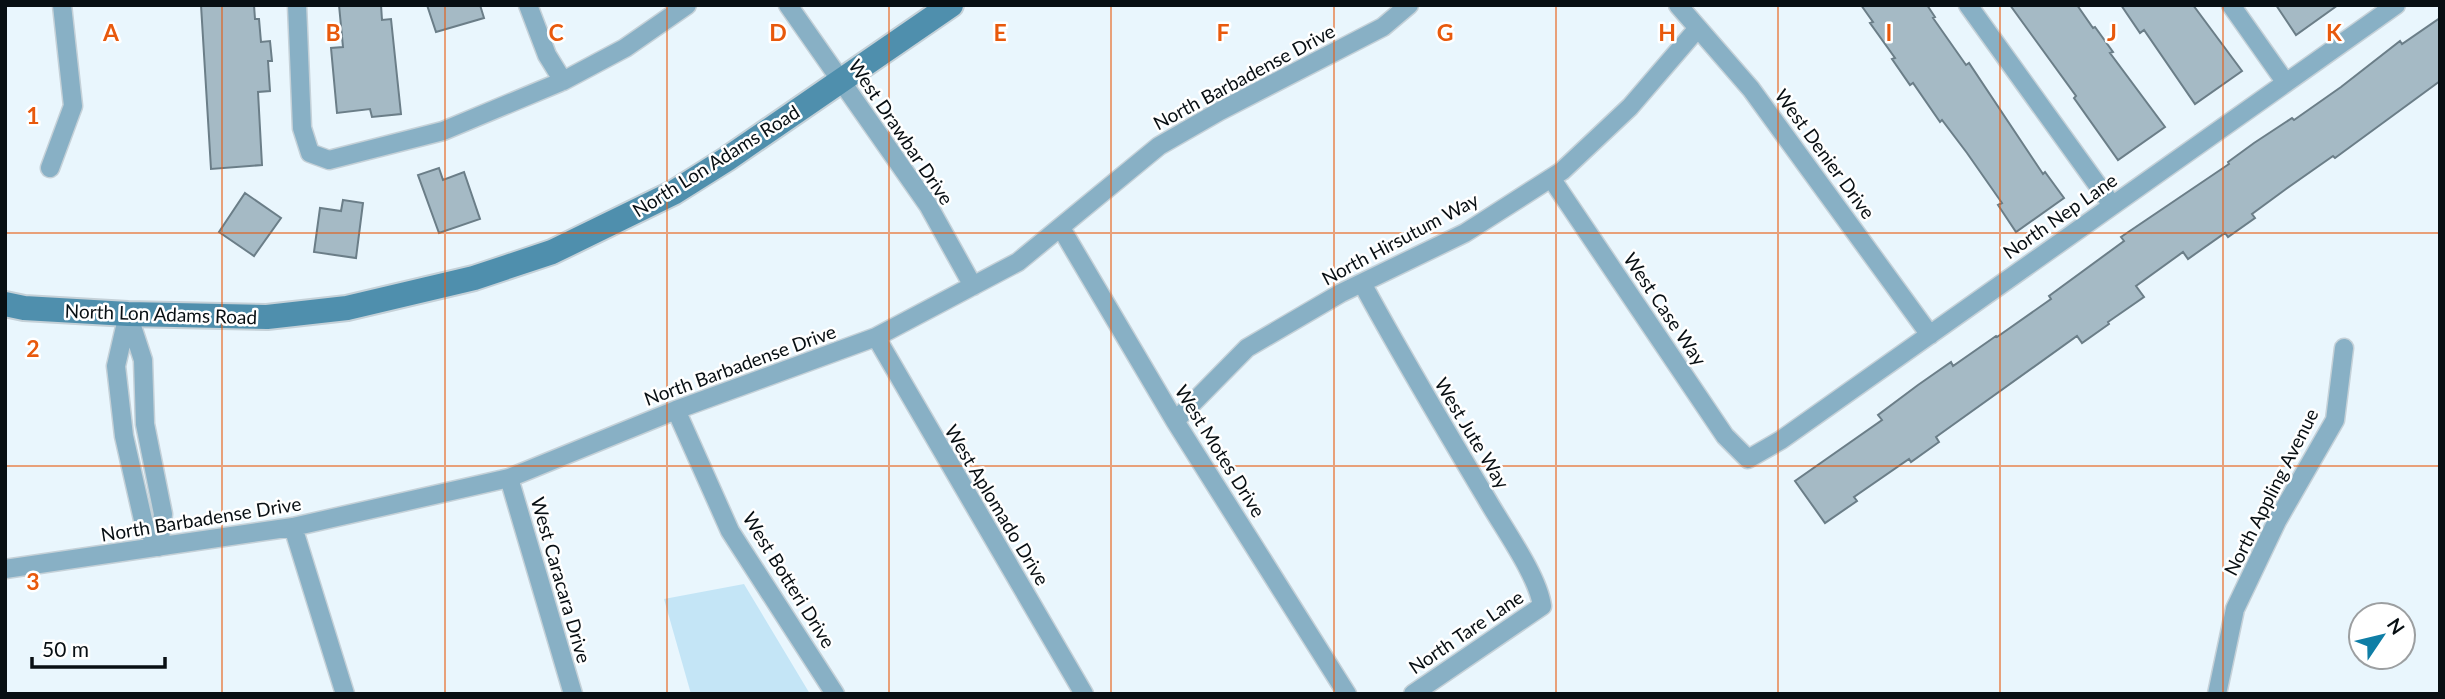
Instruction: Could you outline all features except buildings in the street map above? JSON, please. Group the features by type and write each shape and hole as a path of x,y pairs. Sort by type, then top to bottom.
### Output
{"street":[{"path":"50,168 73,106 62,5"},
{"path":"297,5 302,128 310,153 329,160 443,131 563,81 625,48 687,5"},
{"path":"528,5 547,55 563,81"},
{"name":"West Drawbar Drive","path":"788,5 928,205 973,286"},
{"name":"North Lon Adams Road","path":"5,304 24,308 128,314 267,317 347,308 474,278 552,252 673,193 841,82 951,5"},
{"name":"North Barbadense Drive","path":"5,569 293,527 509,478 676,410 876,337 1018,262 1159,146 1220,111 1383,27 1409,5"},
{"name":"West Denier Drive","path":"1678,5 1751,89 1930,335"},
{"path":"1968,5 2112,205"},
{"path":"2231,5 2286,83"},
{"name":"North Nep Lane","path":"1748,459 1781,440 2396,5"},
{"name":"North Hirsutum Way","path":"1175,421 1247,348 1362,283 1465,233 1562,171 1630,107 1698,28"},
{"name":"West Case Way","path":"1551,178 1725,436 1748,459"},
{"name":"West Motes Drive","path":"1061,228 1175,421 1347,694"},
{"name":"West Jute Way","path":"1362,283 1395,345 1520,555 1541,595 1542,606"},
{"path":"128,314 143,360 145,424 163,513 159,547"},
{"path":"128,314 116,366 124,436 144,524 159,547"},
{"name":"West Aplomado Drive","path":"876,337 1084,694"},
{"name":"North Appling Avenue","path":"2217,694 2235,609 2277,521 2335,420 2344,348"},
{"name":"West Botteri Drive","path":"676,410 730,531 835,694"},
{"name":"West Caracara Drive","path":"509,478 573,694"},
{"path":"293,527 345,694"},
{"name":"North Tare Lane","path":"1413,694 1542,606"}],"shaded area":[{"path":"744,584 810,694 691,694 664,599"}]}
